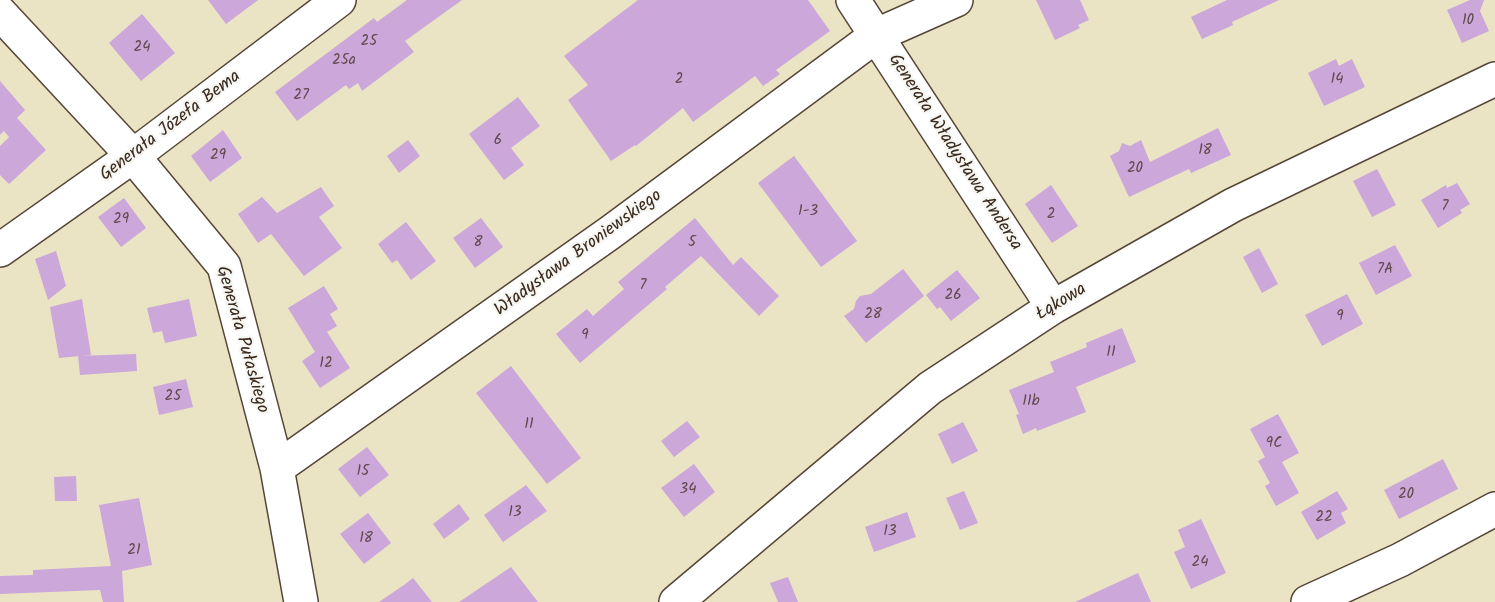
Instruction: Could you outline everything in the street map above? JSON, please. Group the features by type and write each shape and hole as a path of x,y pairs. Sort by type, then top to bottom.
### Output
{"street":[{"name":"Generała Władysława Andersa","path":"853,0 1053,307"},
{"name":"Władysława Broniewskiego","path":"276,468 611,232 877,34 956,0"},
{"name":"Generała Józefa Bema","path":"0,250 133,156 326,4"},
{"name":"Generała Pułaskiego","path":"0,13 133,156 224,266 276,468 301,602"},
{"name":"Łąkowa","path":"676,602 930,388 1053,307 1233,205 1495,78"},
{"path":"1308,602 1400,560 1495,509"}],"building":[{"path":"208,0 258,0 226,24"},
{"path":"407,0 462,0 405,41 414,52 362,91 358,83 349,89 346,85 297,121 275,92 374,18 377,22"},
{"path":"638,0 808,0 830,31 776,70 780,74 763,86 755,76 693,122 683,108 636,146 611,161 568,100 588,85 564,56"},
{"path":"1036,0 1080,0 1089,20 1078,25 1080,28 1055,40"},
{"path":"1227,0 1279,0 1202,39 1191,17"},
{"path":"1470,0 1484,0 1480,11 1489,31 1462,43 1447,10"},
{"path":"142,14 175,53 141,81 109,43"},
{"path":"1336,59 1339,66 1352,59 1365,87 1324,106 1308,73"},
{"path":"0,81 25,110 17,118 46,150 9,184 0,175 0,146 9,137 4,131 0,135"},
{"path":"518,97 540,126 511,148 524,165 504,180 469,134"},
{"path":"1218,128 1231,155 1191,173 1189,169 1129,197 1110,156 1119,151 1122,143 1130,146 1141,140 1150,162"},
{"path":"223,130 242,158 210,182 191,156"},
{"path":"408,140 420,156 399,173 387,156"},
{"path":"794,156 857,241 821,267 758,183"},
{"path":"1377,169 1396,205 1372,217 1353,181"},
{"path":"1457,183 1470,204 1460,210 1462,213 1438,228 1421,200 1446,185 1447,188"},
{"path":"1051,185 1078,226 1052,243 1025,204"},
{"path":"321,187 334,206 319,217 342,248 304,276 271,234 258,243 238,214 262,197 277,213"},
{"path":"124,198 146,228 121,247 98,217"},
{"path":"481,218 503,247 475,268 453,238"},
{"path":"695,218 733,265 741,257 779,296 759,316 701,256 665,287 667,289 580,363 556,334 587,309 593,316 624,289 618,282"},
{"path":"406,222 436,261 411,280 397,260 392,263 378,244"},
{"path":"1395,245 1412,276 1376,295 1359,263"},
{"path":"1259,248 1278,284 1262,293 1243,257"},
{"path":"56,251 66,286 48,300 35,259"},
{"path":"903,269 924,296 866,343 844,316 854,309 860,296 871,294"},
{"path":"957,270 980,298 951,321 926,295"},
{"path":"324,286 338,309 330,314 337,326 327,332 350,368 320,388 302,361 315,352 288,308"},
{"path":"1347,294 1363,324 1322,346 1305,315"},
{"path":"82,299 91,355 59,358 50,307"},
{"path":"189,299 197,336 165,343 162,331 153,333 147,308"},
{"path":"1122,328 1136,362 1076,387 1086,412 1023,434 1016,415 1019,414 1009,390 1054,372 1050,362 1087,347 1086,343"},
{"path":"136,354 137,371 80,375 78,356"},
{"path":"511,366 581,458 547,484 476,393"},
{"path":"186,379 193,407 159,415 153,387"},
{"path":"1278,414 1299,453 1282,462 1299,493 1276,506 1265,486 1270,483 1258,461 1265,457 1250,429"},
{"path":"687,421 700,437 674,457 661,441"},
{"path":"963,422 978,451 952,464 938,434"},
{"path":"367,447 389,475 360,497 338,469"},
{"path":"1443,459 1458,489 1399,519 1384,490"},
{"path":"694,464 715,492 684,517 661,488"},
{"path":"76,476 77,501 55,501 54,477"},
{"path":"526,485 547,511 503,542 484,515"},
{"path":"964,491 978,523 960,530 946,498"},
{"path":"1337,491 1348,509 1341,513 1346,523 1317,540 1301,512"},
{"path":"139,498 152,565 122,571 124,602 103,602 100,590 0,594 0,576 33,575 33,570 111,566 99,505"},
{"path":"459,504 470,519 444,539 433,524"},
{"path":"907,512 916,537 874,552 865,527"},
{"path":"368,513 391,543 364,564 340,534"},
{"path":"1201,519 1226,573 1191,589 1174,552 1185,547 1178,530"},
{"path":"511,567 538,602 459,602"},
{"path":"1138,573 1151,602 1075,602"},
{"path":"788,577 798,602 778,602 770,583"},
{"path":"413,578 432,602 379,602 404,585"}]}
